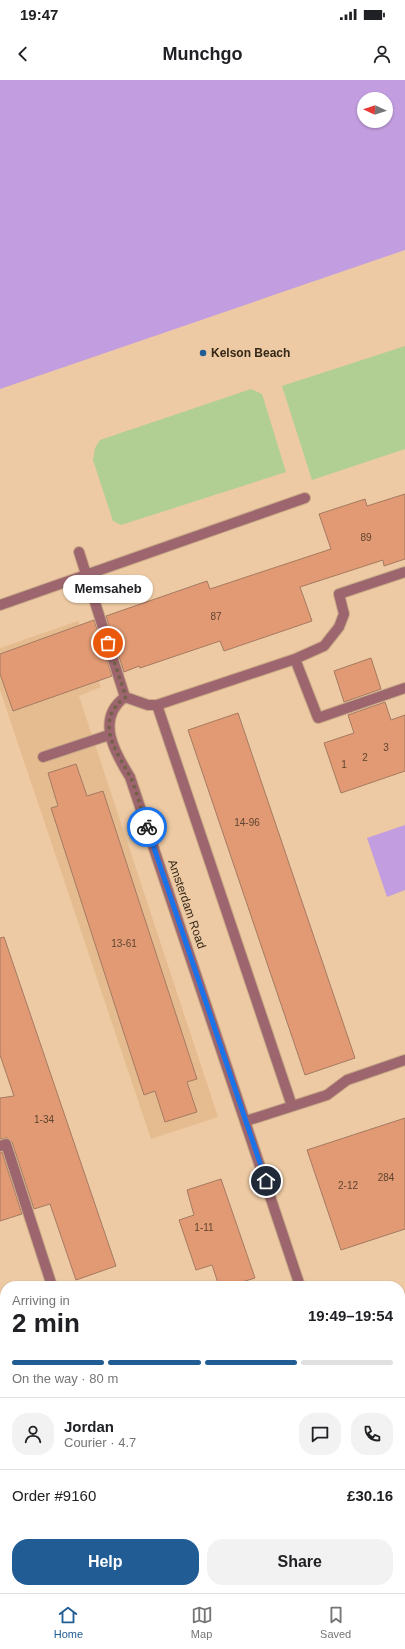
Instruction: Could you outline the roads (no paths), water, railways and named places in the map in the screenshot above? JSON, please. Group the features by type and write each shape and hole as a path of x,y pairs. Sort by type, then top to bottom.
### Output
{"street":[{"path":"0,605 305,498"},
{"path":"79,552 126,697 148,705 157,705 295,659 324,646 339,627 344,614 339,594 405,572"},
{"path":"295,659 318,718 405,688"},
{"name":"Amsterdam Road","path":"126,697 116,704 110,718 109,735 118,757 130,777 298,1281"},
{"path":"157,705 292,1106"},
{"path":"43,757 109,735"},
{"path":"246,1121 327,1095 347,1080 405,1060"},
{"path":"0,1146 6,1144 50,1281"}],"place":[{"name":"Kelson Beach","path":"203,353"},
{"name":"Memsaheb","path":"108,643"}]}
